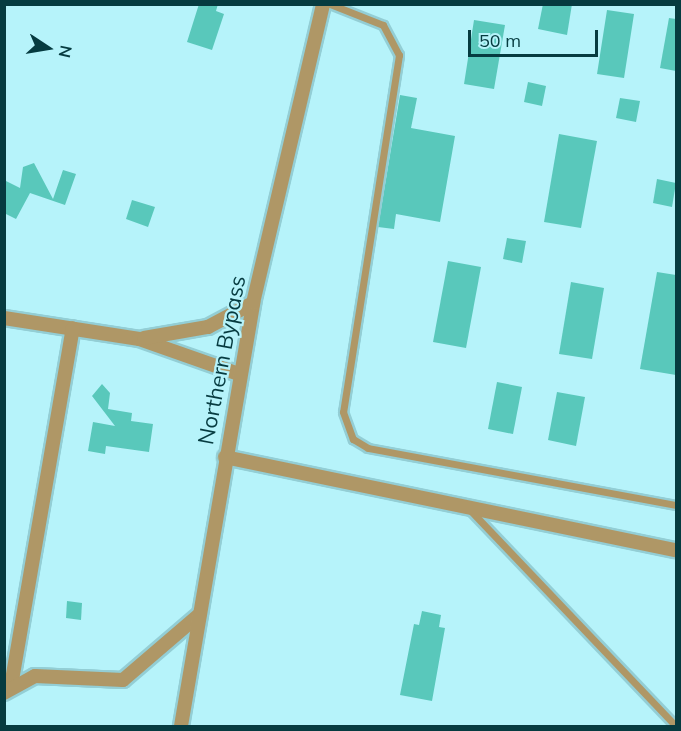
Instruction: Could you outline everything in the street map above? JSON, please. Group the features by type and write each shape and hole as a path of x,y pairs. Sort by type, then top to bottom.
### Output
{"street":[{"name":"Northern Bypass","path":"181,726 239,374 253,303 323,4"},
{"path":"139,339 208,327 253,303"},
{"path":"4,318 139,339 239,374"},
{"path":"8,690 73,328"},
{"path":"225,458 471,511 676,550"},
{"path":"8,690 35,676 123,680 200,614"}],"lane":[{"path":"330,4 383,25 399,55 344,412 353,439 368,448 676,505"},
{"path":"471,511 676,726"}],"building":[{"path":"199,4 218,4 216,11 224,14 212,50 187,42"},
{"path":"543,4 572,4 567,35 538,29"},
{"path":"607,10 634,14 624,78 597,74"},
{"path":"669,18 676,19 676,71 660,68"},
{"path":"474,20 505,25 494,89 464,84"},
{"path":"528,82 546,86 542,106 524,102"},
{"path":"400,95 417,98 411,128 455,136 440,222 396,214 394,229 378,227"},
{"path":"620,98 640,101 636,122 616,118"},
{"path":"559,134 597,141 581,228 544,222"},
{"path":"34,163 53,199 63,170 76,174 65,205 30,193 16,219 4,213 4,180 20,188 23,167"},
{"path":"657,179 676,183 672,207 653,203"},
{"path":"132,200 155,207 148,227 126,219"},
{"path":"507,238 526,241 522,263 503,259"},
{"path":"448,261 481,267 466,348 433,342"},
{"path":"657,272 676,275 676,375 640,369"},
{"path":"571,282 604,288 592,359 559,354"},
{"path":"497,382 522,387 513,434 488,429"},
{"path":"102,384 110,393 108,409 132,413 131,421 153,424 149,452 106,446 105,454 88,451 93,422 115,426 92,396"},
{"path":"557,392 585,397 576,446 548,440"},
{"path":"67,601 82,603 81,620 66,618"},
{"path":"422,611 441,615 439,627 445,628 432,701 400,695 414,624 419,625"}]}
